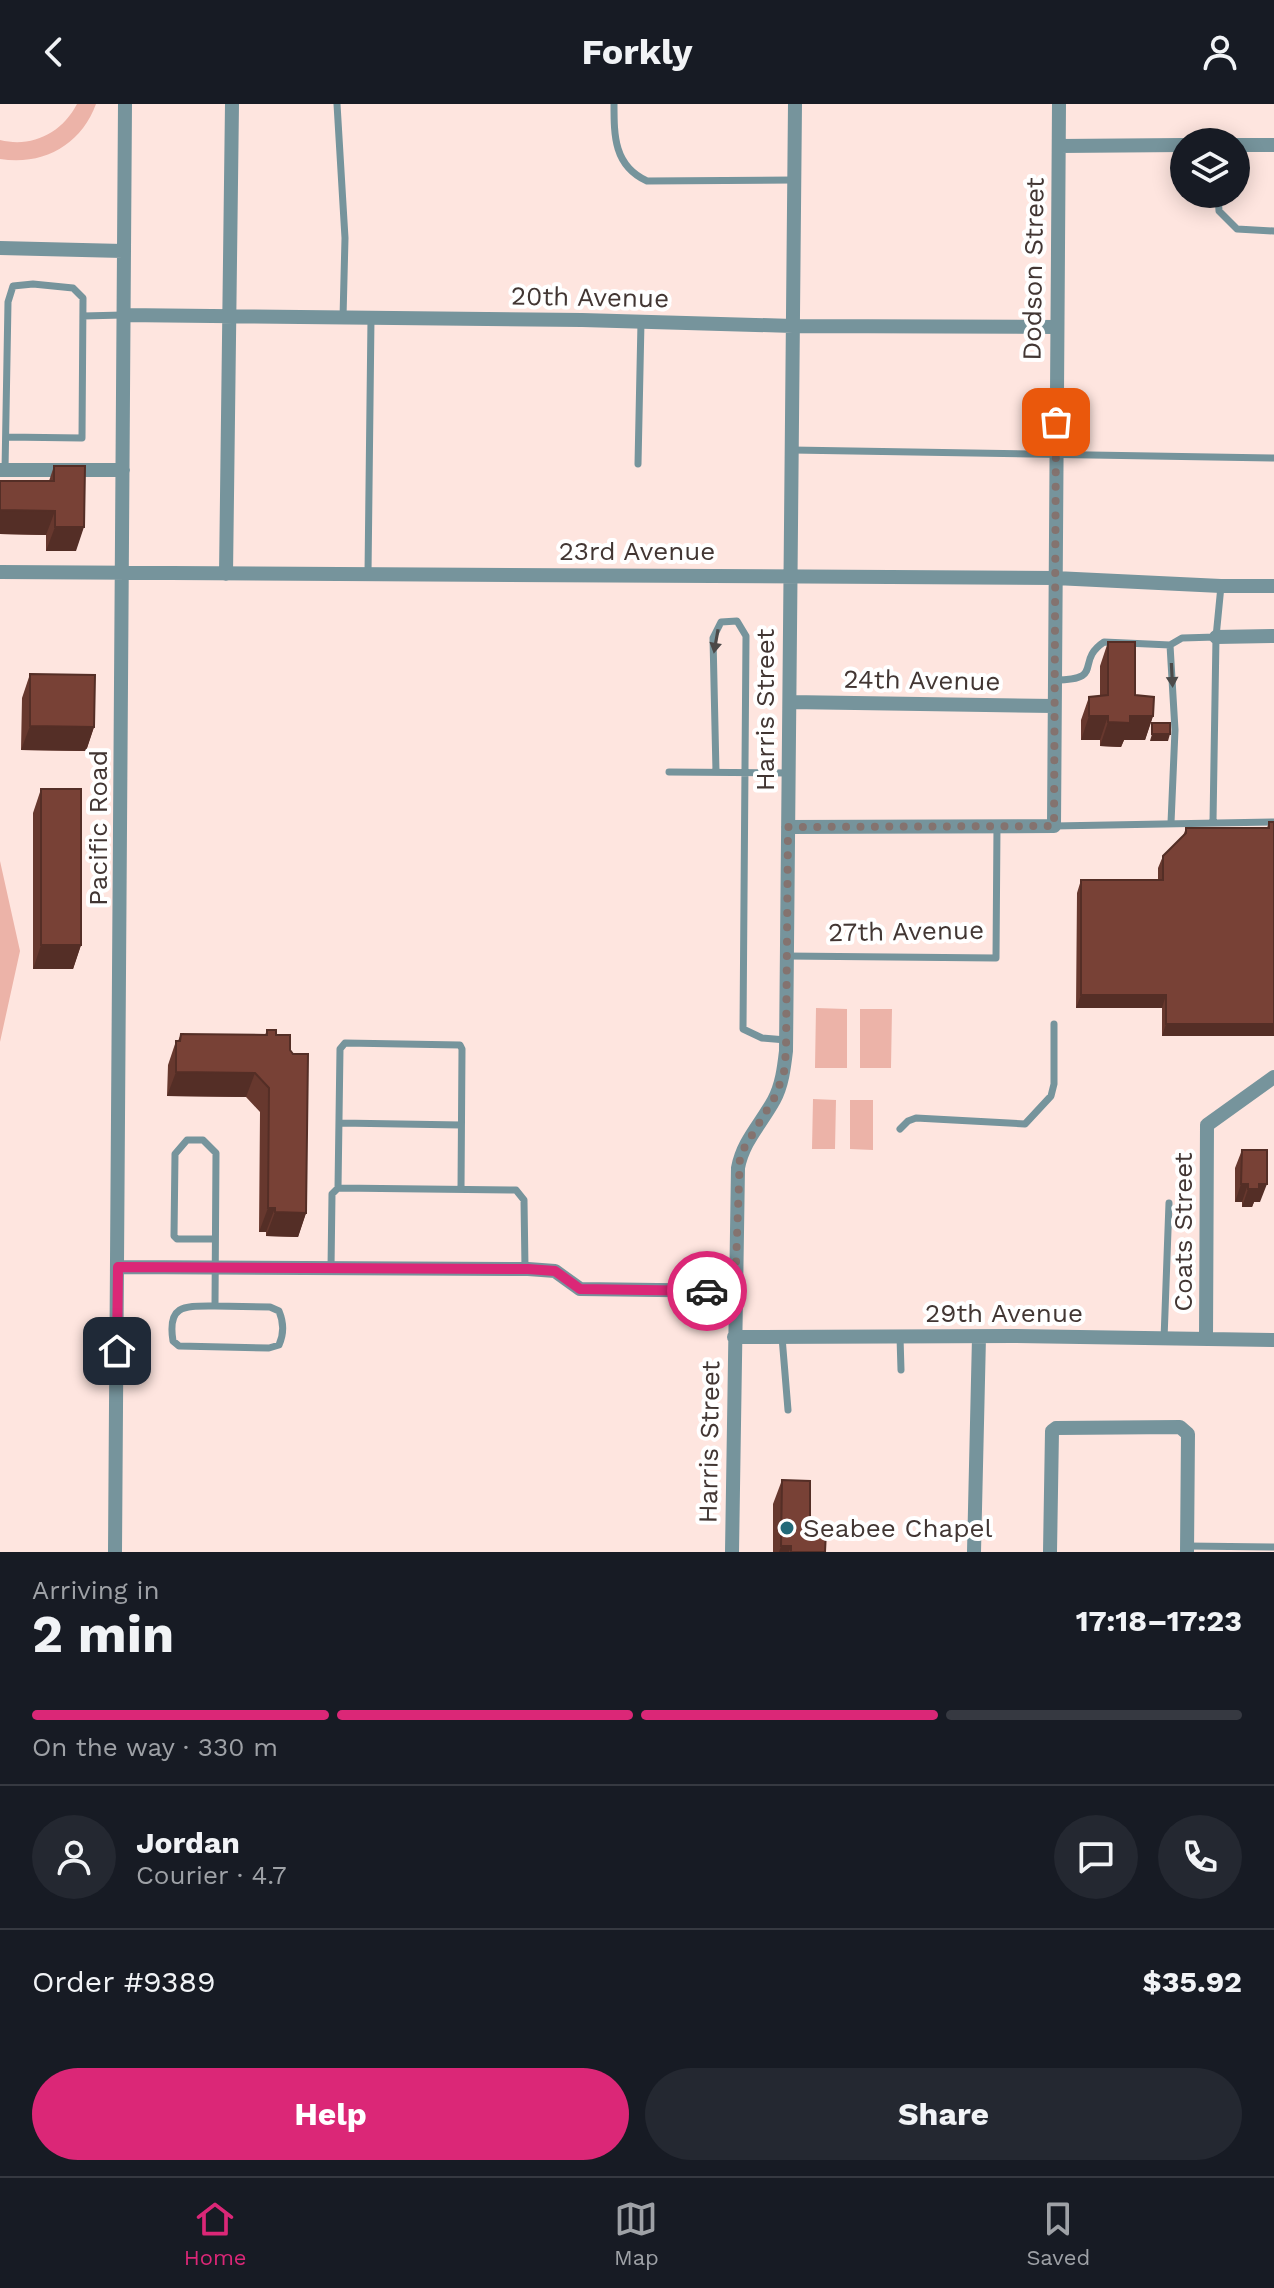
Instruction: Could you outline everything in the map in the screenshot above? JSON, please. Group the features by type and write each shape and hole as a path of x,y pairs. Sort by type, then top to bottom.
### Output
{"street":[{"name":"Pacific Road","path":"115,1552 125,104"},
{"path":"226,574 232,104"},
{"name":"Harris Street","path":"732,1552 740,1155 776,1095 784,1072 786,1040 795,104"},
{"name":"Dodson Street","path":"1054,826 1059,104"},
{"path":"1059,146 1170,145"},
{"path":"1250,145 1274,145"},
{"path":"0,248 123,251"},
{"name":"20th Avenue","path":"123,315 1056,327"},
{"path":"3,470 123,470"},
{"name":"23rd Avenue","path":"0,572 1055,578 1274,586"},
{"path":"1216,637 1274,636"},
{"name":"24th Avenue","path":"790,702 1054,706"},
{"path":"788,827 1054,826"},
{"name":"Coats Street","path":"1206,1339 1207,1125 1274,1077"},
{"path":"118,1267 552,1270 580,1289 735,1291"},
{"name":"29th Avenue","path":"734,1337 1274,1340"},
{"path":"974,1552 979,1337"},
{"path":"1050,1552 1050,1437 1056,1428 1180,1427 1185,1430 1188,1434 1187,1549"}],"lane":[{"path":"337,104 345,238 343,318"},
{"path":"614,104 616,149 633,175 647,181 794,180"},
{"path":"1219,208 1237,229 1274,231"},
{"path":"3,470 8,302 13,286 33,284 73,288 83,298 82,438 6,437"},
{"path":"83,316 123,315"},
{"path":"368,574 371,318"},
{"path":"638,464 641,322"},
{"path":"792,450 1274,458"},
{"path":"1213,822 1216,637 1221,586"},
{"path":"716,772 713,638 721,622 737,621 746,636 743,1029 762,1038 786,1040"},
{"path":"1053,680 1078,680 1084,676 1096,647 1104,642 1170,645 1182,638 1216,637"},
{"path":"1170,645 1175,730 1171,823"},
{"path":"669,772 789,773"},
{"path":"1054,826 1274,822"},
{"name":"27th Avenue","path":"786,956 996,958 997,826"},
{"path":"900,1129 916,1118 1025,1124 1051,1096 1054,1084 1054,1024"},
{"path":"331,1268 332,1194 338,1188 340,1049 345,1043 460,1045 461,1189"},
{"path":"340,1123 461,1125"},
{"path":"215,1239 177,1239 174,1236 175,1154 187,1140 203,1140 216,1153 215,1306"},
{"path":"338,1188 512,1189 524,1200 525,1269"},
{"path":"1164,1339 1169,1203"},
{"path":"187,1306 215,1306 270,1307 279,1311 283,1321 279,1345 269,1348 179,1346 173,1341 173,1316 178,1310 187,1306"},
{"path":"782,1337 785,1408 788,1410"},
{"path":"900,1337 901,1370"},
{"path":"1187,1549 1274,1547"}],"shaded area":[{"path":"77,104 96,104 81,131 58,150 31,159 0,159 0,140 23,142 45,136 63,123"},
{"path":"0,861 20,951 0,1042"},
{"path":"816,1008 847,1009 847,1068 815,1068"},
{"path":"860,1009 892,1009 891,1068 860,1068"},
{"path":"813,1099 836,1100 835,1149 812,1149"},
{"path":"850,1100 873,1100 873,1150 850,1149"}],"building":[{"path":"54,466 85,466 84,527 55,527 55,511 0,510 0,481 54,481"},
{"path":"1108,642 1135,642 1135,695 1154,697 1153,716 1130,716 1130,723 1108,722 1108,716 1089,716 1089,697 1108,695"},
{"path":"30,674 95,675 94,727 30,726"},
{"path":"1152,723 1170,723 1170,734 1152,734"},
{"path":"41,789 81,789 81,945 41,945"},
{"path":"1269,822 1274,822 1274,1024 1166,1024 1166,995 1081,995 1081,880 1163,880 1163,856 1186,833 1186,828 1269,828"},
{"path":"267,1030 276,1030 276,1035 290,1035 293,1054 308,1054 306,1213 275,1212 275,1208 268,1208 269,1088 255,1073 176,1072 176,1041 180,1041 181,1034 267,1035"},
{"path":"1242,1150 1267,1150 1267,1184 1259,1184 1259,1189 1248,1189 1248,1184 1241,1184"},
{"path":"782,1480 810,1481 810,1531 826,1531 825,1552 791,1552 791,1546 781,1546"}],"way so far":[{"path":"707,1291 735,1291 740,1155 772,1104 784,1072 788,827 1054,826 1056,422"}],"place":[{"name":"Seabee Chapel","path":"787,1528"}],"route":[{"path":"117,1351 118,1267 528,1269 555,1271 580,1289 707,1291"}]}
